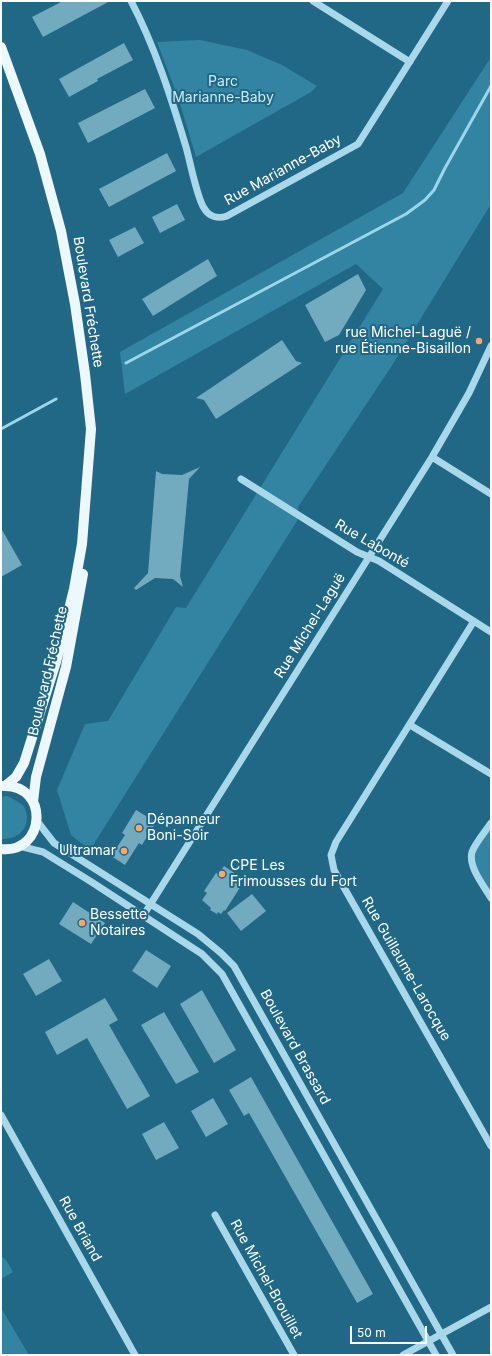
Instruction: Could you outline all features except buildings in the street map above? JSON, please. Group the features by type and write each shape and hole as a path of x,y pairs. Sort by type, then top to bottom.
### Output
{"main road":[{"name":"Boulevard Fréchette","path":"1,47 40,154 62,231 86,374 91,429 82,544 63,636 40,715 19,773 13,781 3,786"},
{"name":"Boulevard Fréchette","path":"1,60 10,72"},
{"name":"Boulevard Fréchette","path":"37,821 33,802 36,777 66,667 78,604 84,560 82,544"},
{"path":"3,786 20,789 33,802"},
{"path":"1,854 16,847 30,837 37,821"},
{"path":"1,849 16,847"}],"street":[{"name":"Rue Marianne-Baby","path":"131,1 164,80 202,206 210,215 217,218 227,216 358,144 448,1"},
{"path":"313,1 410,62"},
{"name":"Rue Michel-Laguë","path":"143,916 454,420 488,361 491,346"},
{"path":"432,456 491,494"},
{"name":"Rue Labonté","path":"241,479 356,552 379,561 491,632"},
{"name":"Rue Guillaume-Larocque","path":"474,621 336,842 331,855 332,866 491,1146"},
{"path":"410,725 491,774"},
{"name":"Boulevard Brassard","path":"37,821 54,843 207,941 224,956 238,973 453,1355"},
{"path":"491,823 474,850 472,856 473,866 491,898"},
{"name":"Boulevard Brassard","path":"16,847 47,854 202,954 222,974 436,1355"},
{"name":"Rue Briand","path":"1,1115 135,1355"},
{"name":"Rue Michel-Brouillet","path":"215,1215 294,1355"},
{"path":"403,1355 491,1307"}],"green space":[{"name":"Parc Marianne-Baby","path":"200,40 247,50 282,65 317,86 311,92 196,157 178,97 157,42"},
{"path":"491,57 491,204 391,367 298,507 297,521 90,850 71,835 57,790 85,724 108,721 176,607 186,608 383,289 356,264 125,394 120,352 403,193"},
{"path":"8,796 23,805 27,818 24,829 20,833 8,839 1,839 1,797"},
{"path":"491,826 491,901 477,879 473,852"},
{"path":"1,1256 6,1260 13,1272 1,1279"},
{"path":"1,1308 29,1355 1,1355"}],"waterway":[{"path":"126,363 406,214 425,200 434,190 491,86"},
{"path":"1,429 56,399"}],"place":[{"name":"rue Michel-Laguë / rue Étienne-Bisaillon","path":"479,341"},
{"name":"Dépanneur Boni-Soir","path":"139,828"},
{"name":"Ultramar","path":"124,851"},
{"name":"CPE Les Frimousses du Fort","path":"222,874"},
{"name":"Bessette Notaires","path":"82,923"}]}
